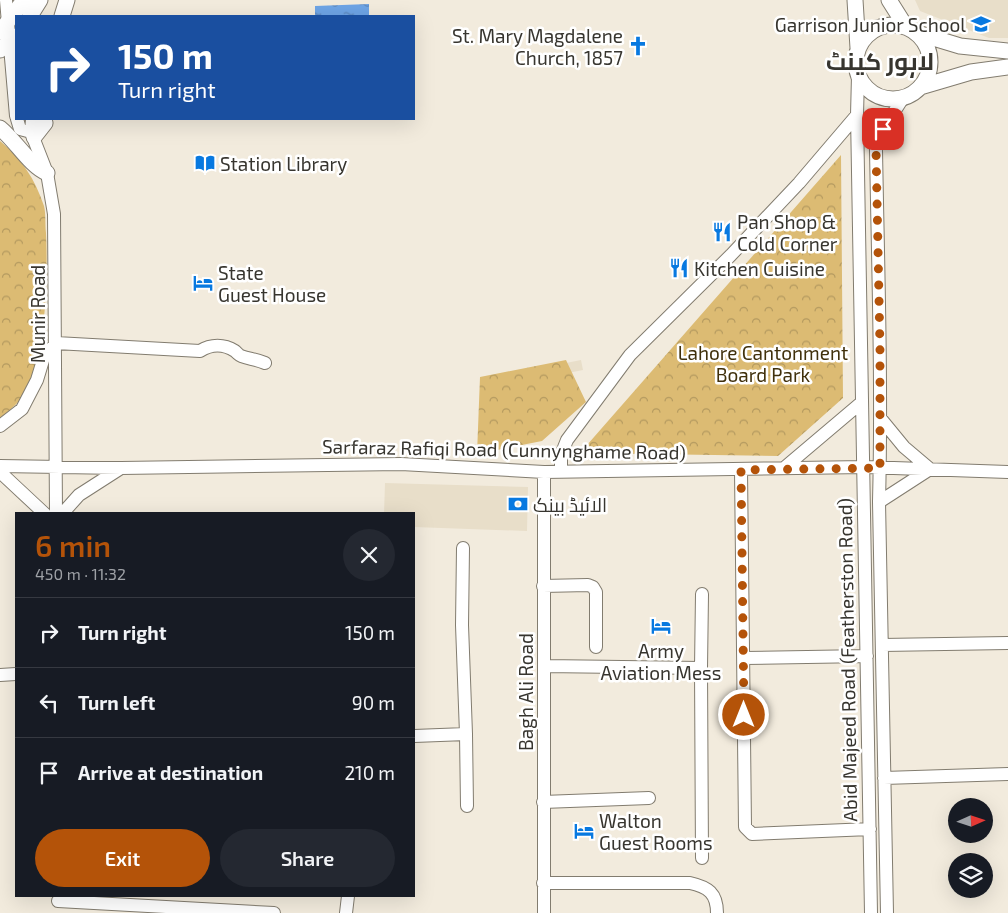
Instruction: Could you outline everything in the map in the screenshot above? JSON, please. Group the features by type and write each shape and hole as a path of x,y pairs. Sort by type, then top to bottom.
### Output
{"main road":[{"path":"23,8 40,0"},
{"path":"62,15 67,0"},
{"path":"849,0 855,17"},
{"path":"854,0 858,48 856,67 858,76 876,96 890,99 903,98 920,87 971,72 1008,67"},
{"path":"889,0 912,30 925,43 930,60 927,77 920,87"},
{"path":"7,37 15,22"},
{"path":"858,48 866,36 878,28 892,24 960,46 1008,51"},
{"path":"32,134 45,123 44,120"},
{"path":"0,128 28,155 37,169 47,173"}],"street":[{"path":"6,0 7,37 15,101"},
{"name":"Abid Majeed Road (Featherston Road)","path":"858,76 857,114 871,913"},
{"name":"Abid Majeed Road (Featherston Road)","path":"886,913 879,502 881,419 876,149 883,129 903,98"},
{"path":"561,472 562,455 567,440 630,354 731,255 799,183 857,114"},
{"path":"18,120 20,129 32,134"},
{"name":"Munir Road","path":"32,120 32,134 47,173 54,214 56,512"},
{"path":"0,426 22,409 37,380 44,357 56,343 200,351 212,345 234,350 241,356 254,358 265,363"},
{"path":"784,468 862,402"},
{"path":"879,502 930,469 904,447 881,419"},
{"name":"Sarfaraz Rafiqi Road (Cunnynghame Road)","path":"0,466 121,468 401,464 544,472 864,467 1008,472"},
{"path":"64,512 78,495 121,468"},
{"path":"741,470 745,827 752,834 870,829"},
{"path":"0,472 43,512"},
{"name":"Bagh Ali Road","path":"544,472 544,913"},
{"path":"463,548 462,626 467,806"},
{"path":"543,586 588,585 593,587 596,592 596,647"},
{"path":"702,594 702,858"},
{"path":"882,645 1008,643"},
{"path":"744,658 867,656"},
{"path":"544,666 701,668"},
{"path":"0,675 15,674"},
{"path":"415,736 466,734"},
{"path":"869,750 883,750"},
{"path":"884,778 1008,774"},
{"path":"543,802 649,798"},
{"path":"543,883 690,883 704,886 712,892 717,903 717,913"},
{"path":"218,910 219,897"},
{"path":"346,913 348,897"},
{"path":"58,904 274,913"}],"shaded area":[{"name":"Garrison Junior School","path":"915,0 1008,0 1008,38 989,38 920,11"},
{"path":"581,360 583,370 563,374 561,364"},
{"path":"385,483 528,487 527,531 415,527 415,512 384,512"}],"green space":[{"path":"0,141 21,162 32,178 44,206 47,268 43,331 35,369 30,384 21,399 0,418"},
{"name":"Lahore Cantonment Board Park","path":"841,155 843,398 778,456 580,453"},
{"path":"566,360 586,402 542,441 477,454 480,377"}],"water":[{"path":"369,4 369,15 315,15 315,6"}],"place":[{"name":"Garrison Junior School","path":"981,24"},
{"name":"St. Mary Magdalene Church, 1857","path":"638,46"},
{"name":"Station Library","path":"205,163"},
{"name":"Pan Shop & Cold Corner","path":"722,232"},
{"name":"Kitchen Cuisine","path":"679,268"},
{"name":"State Guest House","path":"203,283"},
{"name":"الائیڈ بینک","path":"518,504"},
{"name":"Army Aviation Mess","path":"661,626"},
{"name":"Walton Guest Rooms","path":"584,831"}],"district":[{"name":"لاہور کینٹ","path":"880,60"}],"route":[{"path":"744,715 741,470 880,468 880,348 876,149 883,129"}]}
